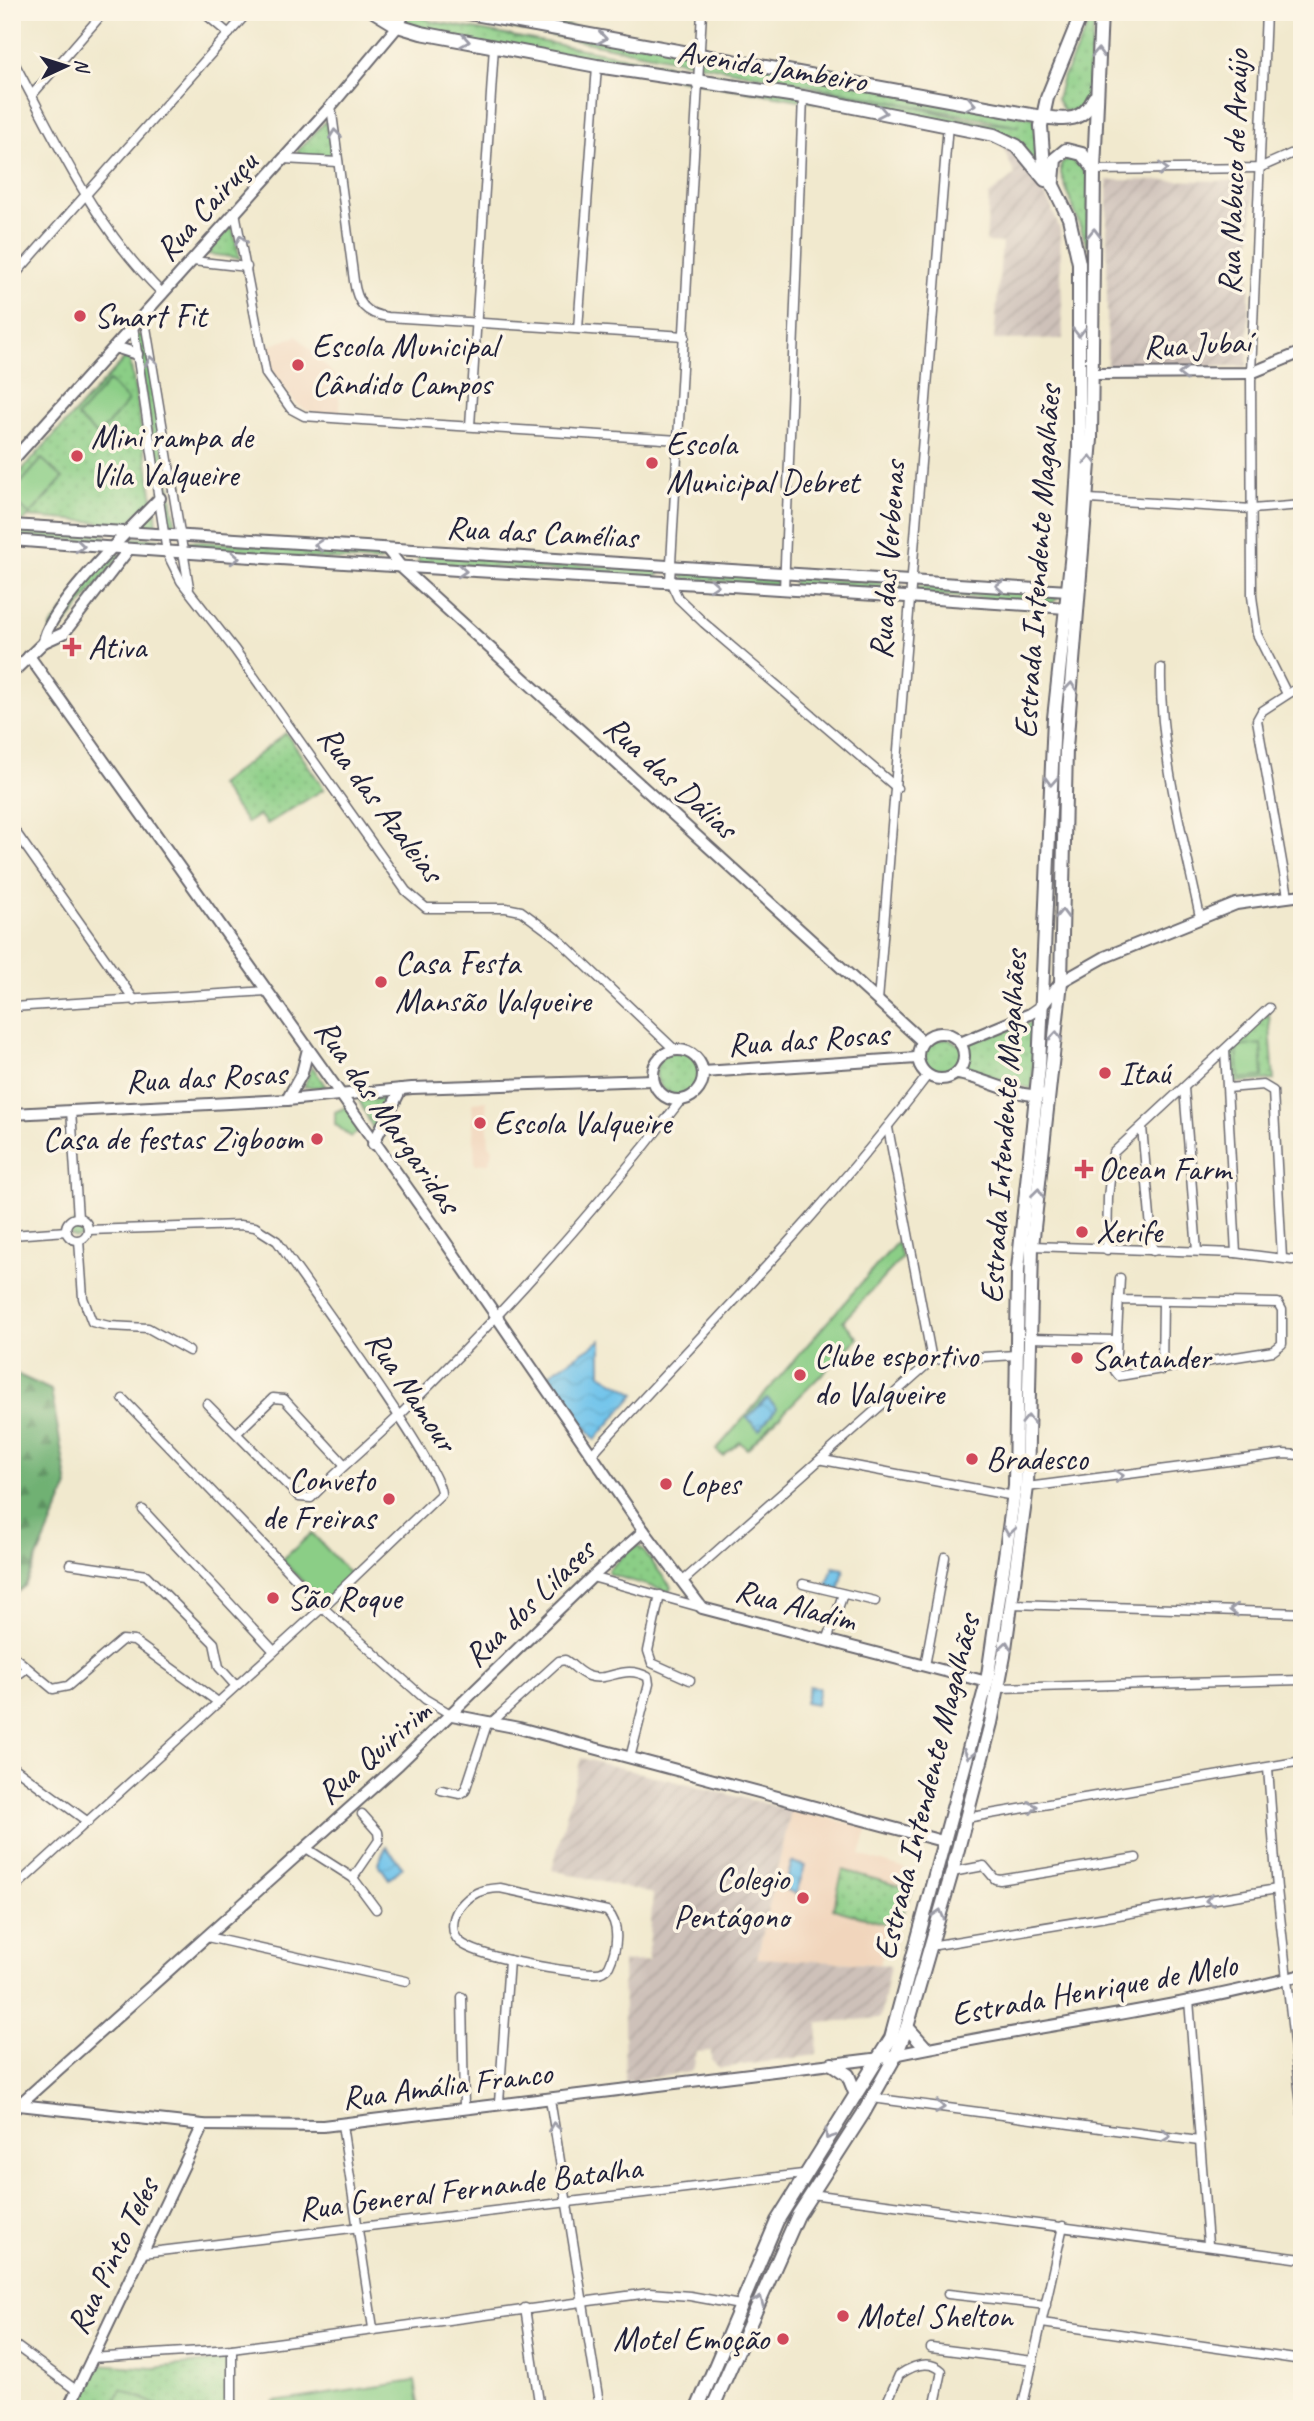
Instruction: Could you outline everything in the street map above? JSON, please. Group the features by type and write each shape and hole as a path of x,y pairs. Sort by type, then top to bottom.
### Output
{"main road":[{"name":"Avenida Jambeiro","path":"375,12 494,46 597,66 803,97 947,124 1008,140 1027,156 1056,194"},
{"name":"Avenida Jambeiro","path":"463,12 1042,117 1067,120 1080,117 1087,111 1096,94"},
{"name":"Estrada Intendente Magalhães","path":"697,2409 773,2230 803,2175 881,2058 899,2015 946,1842 993,1685 1014,1496 1018,1269 1043,1005 1053,743 1079,450 1079,263 1069,218 1056,194 1040,151 1042,117 1082,12"},
{"name":"Estrada Intendente Magalhães","path":"712,2409 787,2238 811,2194 872,2098 907,2027 966,1818 1012,1604 1027,1487 1032,1246 1061,982 1066,748 1089,499 1093,374 1094,170 1101,12"},
{"path":"1056,194 1053,169 1060,153 1075,150 1094,170"},
{"path":"907,2027 925,2047"},
{"path":"832,2064 848,2075 856,2095"}],"street":[{"path":"32,95 104,12"},
{"path":"202,12 229,33"},
{"path":"12,278 248,12"},
{"path":"702,12 670,581 678,598 704,623 897,788"},
{"name":"Rua Nabuco de Araújo","path":"1266,12 1251,373 1254,620 1264,649 1287,694"},
{"name":"Rua Cairuçu","path":"12,461 331,106 402,19"},
{"path":"470,426 474,322 494,46"},
{"path":"12,59 85,197 125,256 163,294"},
{"path":"578,328 597,66"},
{"path":"784,590 803,97"},
{"path":"331,106 358,302 379,315 685,336"},
{"name":"Rua das Verbenas","path":"878,1000 897,788 909,597 947,124"},
{"path":"1094,170 1259,168 1302,149"},
{"path":"284,159 338,162"},
{"path":"235,212 266,374 291,410 304,416 679,440"},
{"path":"193,261 247,267"},
{"name":"Rua das Azaleias","path":"144,315 189,590"},
{"name":"Rua das Azaleias","path":"133,326 167,553 175,573 412,898 426,908 506,908 521,911 556,937 675,1050"},
{"path":"115,347 137,354"},
{"name":"Rua Jubaí","path":"1093,374 1251,373 1302,352"},
{"path":"149,432 162,429"},
{"path":"44,642 50,623 111,548 160,498"},
{"path":"1089,499 1252,509 1302,505"},
{"name":"Rua das Camélias","path":"12,525 1068,591"},
{"name":"Rua das Camélias","path":"12,540 167,553 670,581 1066,608"},
{"path":"12,673 44,642 64,633 129,550"},
{"name":"Rua das Dálias","path":"387,550 402,568 922,1041"},
{"name":"Rua das Margaridas","path":"29,656 308,1049 644,1531 702,1608"},
{"path":"1161,668 1160,700 1167,758 1200,917"},
{"path":"1288,896 1257,724 1262,711 1302,685"},
{"path":"12,827 135,1001"},
{"path":"960,1043 1020,1020 1043,1005 1061,982 1105,957 1237,904 1302,895"},
{"path":"12,1007 267,991"},
{"path":"1107,1250 1111,1159 1120,1145 1269,1008"},
{"path":"957,1074 964,1056 960,1043 945,1033 932,1034 922,1041 917,1058 927,1076 945,1080 957,1074 979,1077 1036,1096 1051,1089"},
{"path":"287,1100 299,1080 308,1049"},
{"path":"207,1404 304,1499 311,1498 344,1464 399,1416 495,1317 650,1141 681,1100 695,1093 703,1072 693,1055 675,1050 667,1052 655,1063 653,1080 663,1095 681,1100"},
{"path":"1225,1050 1236,1253"},
{"name":"Rua das Rosas","path":"703,1072 917,1058"},
{"path":"592,1454 888,1128 927,1076"},
{"name":"Rua das Rosas","path":"12,1114 287,1100 401,1089 653,1080"},
{"path":"1227,1088 1263,1085 1273,1090 1282,1258"},
{"path":"1184,1088 1197,1251"},
{"path":"373,1144 401,1089"},
{"path":"71,1110 78,1218"},
{"path":"1142,1127 1153,1251"},
{"path":"888,1128 932,1360"},
{"path":"79,1240 70,1237 67,1231 70,1222 78,1218 85,1221 88,1230 79,1240 83,1298 92,1322 148,1328 190,1351"},
{"name":"Rua Namour","path":"12,1890 323,1607 441,1494 439,1479 399,1416 277,1241 267,1232 240,1225 88,1230"},
{"path":"12,1236 67,1231"},
{"path":"1032,1246 1236,1253 1292,1260"},
{"path":"1120,1278 1115,1340 1117,1374 1123,1377 1273,1351 1281,1347 1279,1303 1120,1300"},
{"path":"1162,1370 1163,1301"},
{"path":"1029,1338 1115,1340"},
{"path":"682,1582 823,1460 932,1360 1016,1355"},
{"path":"237,1432 273,1398 278,1397 284,1399 344,1464"},
{"path":"123,1399 323,1607 425,1699 452,1715"},
{"path":"1027,1487 1283,1454 1302,1455"},
{"path":"823,1460 1014,1496"},
{"path":"143,1510 274,1651"},
{"name":"Rua dos Lilases","path":"452,1715 592,1577 644,1531"},
{"path":"925,1666 945,1558"},
{"path":"70,1564 146,1574 214,1643 219,1667 235,1685"},
{"name":"Rua Aladim","path":"592,1577 993,1685"},
{"path":"803,1584 875,1601"},
{"path":"827,1641 843,1594"},
{"path":"660,1595 648,1651 652,1663 690,1680"},
{"path":"1012,1604 1302,1613"},
{"path":"12,1655 58,1690 127,1639 141,1644 218,1702"},
{"path":"441,1790 466,1791 490,1722 559,1661 565,1660 579,1672 597,1678 633,1671 648,1676 649,1685 630,1758"},
{"path":"12,1679 27,1668"},
{"path":"993,1685 1302,1680"},
{"name":"Rua Quiririm","path":"14,2105 207,1937 452,1715 490,1722 946,1842"},
{"path":"966,1818 1302,1761"},
{"path":"12,1766 88,1822"},
{"path":"1268,1768 1277,1889 1302,2114"},
{"path":"353,1878 379,1840 378,1832 362,1814"},
{"path":"306,1848 353,1878 376,1909"},
{"path":"952,1872 984,1866 995,1879 1000,1880 1136,1858"},
{"path":"500,1888 596,1908 607,1911 615,1924 612,1960 601,1973 509,1960 471,1948 456,1938 453,1926 455,1914 476,1891 500,1888"},
{"path":"930,1946 1277,1889"},
{"path":"207,1937 406,1981"},
{"path":"499,2103 509,1960"},
{"name":"Estrada Henrique de Melo","path":"881,2058 925,2047 1189,2000 1302,1975"},
{"path":"463,1997 464,2108"},
{"path":"1189,2000 1208,2244"},
{"name":"Rua Amália Franco","path":"14,2105 202,2125 342,2124 881,2058"},
{"path":"872,2098 1199,2141"},
{"path":"550,2099 580,2301 600,2409"},
{"path":"342,2124 373,2328"},
{"name":"Rua Pinto Teles","path":"68,2409 202,2125"},
{"name":"Rua General Fernande Batalha","path":"143,2253 803,2175"},
{"path":"811,2194 1208,2244 1302,2259"},
{"path":"1022,2409 1063,2226"},
{"path":"91,2358 232,2349 525,2308 667,2293 740,2305"},
{"path":"948,2294 1046,2305"},
{"path":"525,2308 540,2409"},
{"path":"1042,2323 1302,2360"},
{"path":"12,2343 76,2390"},
{"path":"931,2348 1033,2361"},
{"path":"232,2349 232,2409"},
{"path":"884,2409 899,2375 925,2364 937,2366 942,2371 934,2409"}],"shaded area":[{"path":"1002,145 1020,155 1051,206 1060,230 1063,339 994,340 1002,243 986,242 989,195 1015,175"},
{"path":"1107,180 1253,181 1247,366 1107,368"},
{"name":"Escola Municipal Cândido Campos","path":"297,336 337,378 341,417 307,411 297,405 275,377 263,348"},
{"name":"Escola Valqueire","path":"486,1101 489,1144 493,1149 489,1163 475,1164 472,1103"},
{"path":"581,1758 791,1810 757,1958 890,1965 880,2018 818,2023 817,2055 720,2068 711,2060 711,2051 696,2052 694,2067 690,2072 625,2082 623,1962 648,1961 653,1894 552,1870"},
{"name":"Colegio Pentágono","path":"791,1810 868,1827 860,1855 905,1869 899,1886 843,1871 833,1909 896,1927 879,1964 757,1959"}],"green space":[{"path":"381,12 415,12 430,21 691,69 698,67 700,81 706,72 888,101 979,122 1019,126 428,12 500,12 1034,118 1039,165 1009,136 423,35"},
{"path":"1095,12 1087,96 1080,110 1064,111 1057,99 1062,80"},
{"path":"326,121 332,153 314,159 297,152"},
{"path":"1069,159 1077,159 1085,165 1089,176 1088,248 1061,174 1061,164"},
{"path":"232,226 240,258 207,254"},
{"path":"136,334 145,338 176,526 171,530 167,530"},
{"path":"129,354 153,499 123,528 102,527 98,522 28,517 24,521 12,521 12,481"},
{"path":"109,381 128,401 98,436 77,417"},
{"path":"42,459 63,478 30,515 12,499 12,493"},
{"path":"153,511 156,512 157,531 135,530"},
{"path":"12,528 105,534 108,539 107,542 12,538"},
{"path":"128,537 160,539 162,543 160,546 127,544"},
{"path":"191,541 381,552 384,558 380,562 188,551 185,544"},
{"path":"111,553 121,554 58,634 51,634 50,627"},
{"path":"419,554 659,570 660,573 656,577 418,563"},
{"path":"683,570 773,576 777,581 776,585 685,579 681,574"},
{"path":"794,578 900,583 901,587 897,593 793,586"},
{"path":"917,586 1056,593 1057,598 1053,603 918,594"},
{"path":"286,733 324,789 267,824 259,815 247,823 219,785"},
{"path":"1269,1013 1274,1080 1230,1083 1228,1051"},
{"path":"1034,1022 1032,1089 973,1071 946,1074 931,1072 923,1056 930,1041 948,1039 960,1045"},
{"path":"1261,1044 1263,1077 1239,1079 1237,1047"},
{"path":"678,1051 693,1058 700,1073 693,1088 678,1095 663,1088 656,1073 663,1058"},
{"path":"312,1066 326,1087 304,1087"},
{"path":"387,1098 374,1131 359,1100"},
{"path":"348,1106 363,1128 351,1137 335,1124 335,1112"},
{"path":"77,1222 83,1224 83,1236 77,1238 71,1236 69,1230 71,1224"},
{"name":"Clube esportivo do Valqueire","path":"897,1242 902,1258 843,1321 858,1338 747,1449 740,1442 723,1456 716,1450"},
{"path":"12,1372 51,1390 68,1486 25,1586 12,1596"},
{"path":"312,1533 353,1577 317,1607 310,1600 318,1598 282,1560"},
{"path":"637,1546 671,1587 669,1592 609,1574 608,1570 630,1549"},
{"path":"843,1870 913,1890 896,1927 833,1909"},
{"path":"227,2360 226,2409 76,2409 97,2364 153,2368"},
{"path":"415,2381 420,2409 275,2409 274,2402"},
{"path":"121,2389 166,2409 113,2409"}],"water":[{"path":"601,1340 601,1374 635,1394 595,1440 549,1374"},
{"path":"767,1398 777,1408 759,1430 747,1418"},
{"path":"833,1567 844,1569 839,1592 826,1588"},
{"path":"809,1686 819,1688 816,1705 805,1703"},
{"path":"386,1847 403,1867 389,1879 378,1863"},
{"path":"792,1862 805,1866 796,1894 784,1889"}],"place":[{"name":"Smart Fit","path":"80,316"},
{"name":"Escola Municipal Cândido Campos","path":"298,365"},
{"name":"Mini rampa de Vila Valqueire","path":"77,456"},
{"name":"Escola Municipal Debret","path":"652,463"},
{"name":"Ativa","path":"72,647"},
{"name":"Casa Festa Mansão Valqueire","path":"381,982"},
{"name":"Itaú","path":"1105,1073"},
{"name":"Escola Valqueire","path":"480,1123"},
{"name":"Casa de festas Zigboom","path":"317,1139"},
{"name":"Ocean Farm","path":"1084,1169"},
{"name":"Xerife","path":"1082,1232"},
{"name":"Santander","path":"1077,1358"},
{"name":"Clube esportivo do Valqueire","path":"800,1375"},
{"name":"Bradesco","path":"972,1459"},
{"name":"Lopes","path":"666,1484"},
{"name":"Conveto de Freiras","path":"389,1499"},
{"name":"São Roque","path":"273,1598"},
{"name":"Colegio Pentágono","path":"803,1898"},
{"name":"Motel Shelton","path":"843,2316"},
{"name":"Motel Emoção","path":"783,2339"}]}
